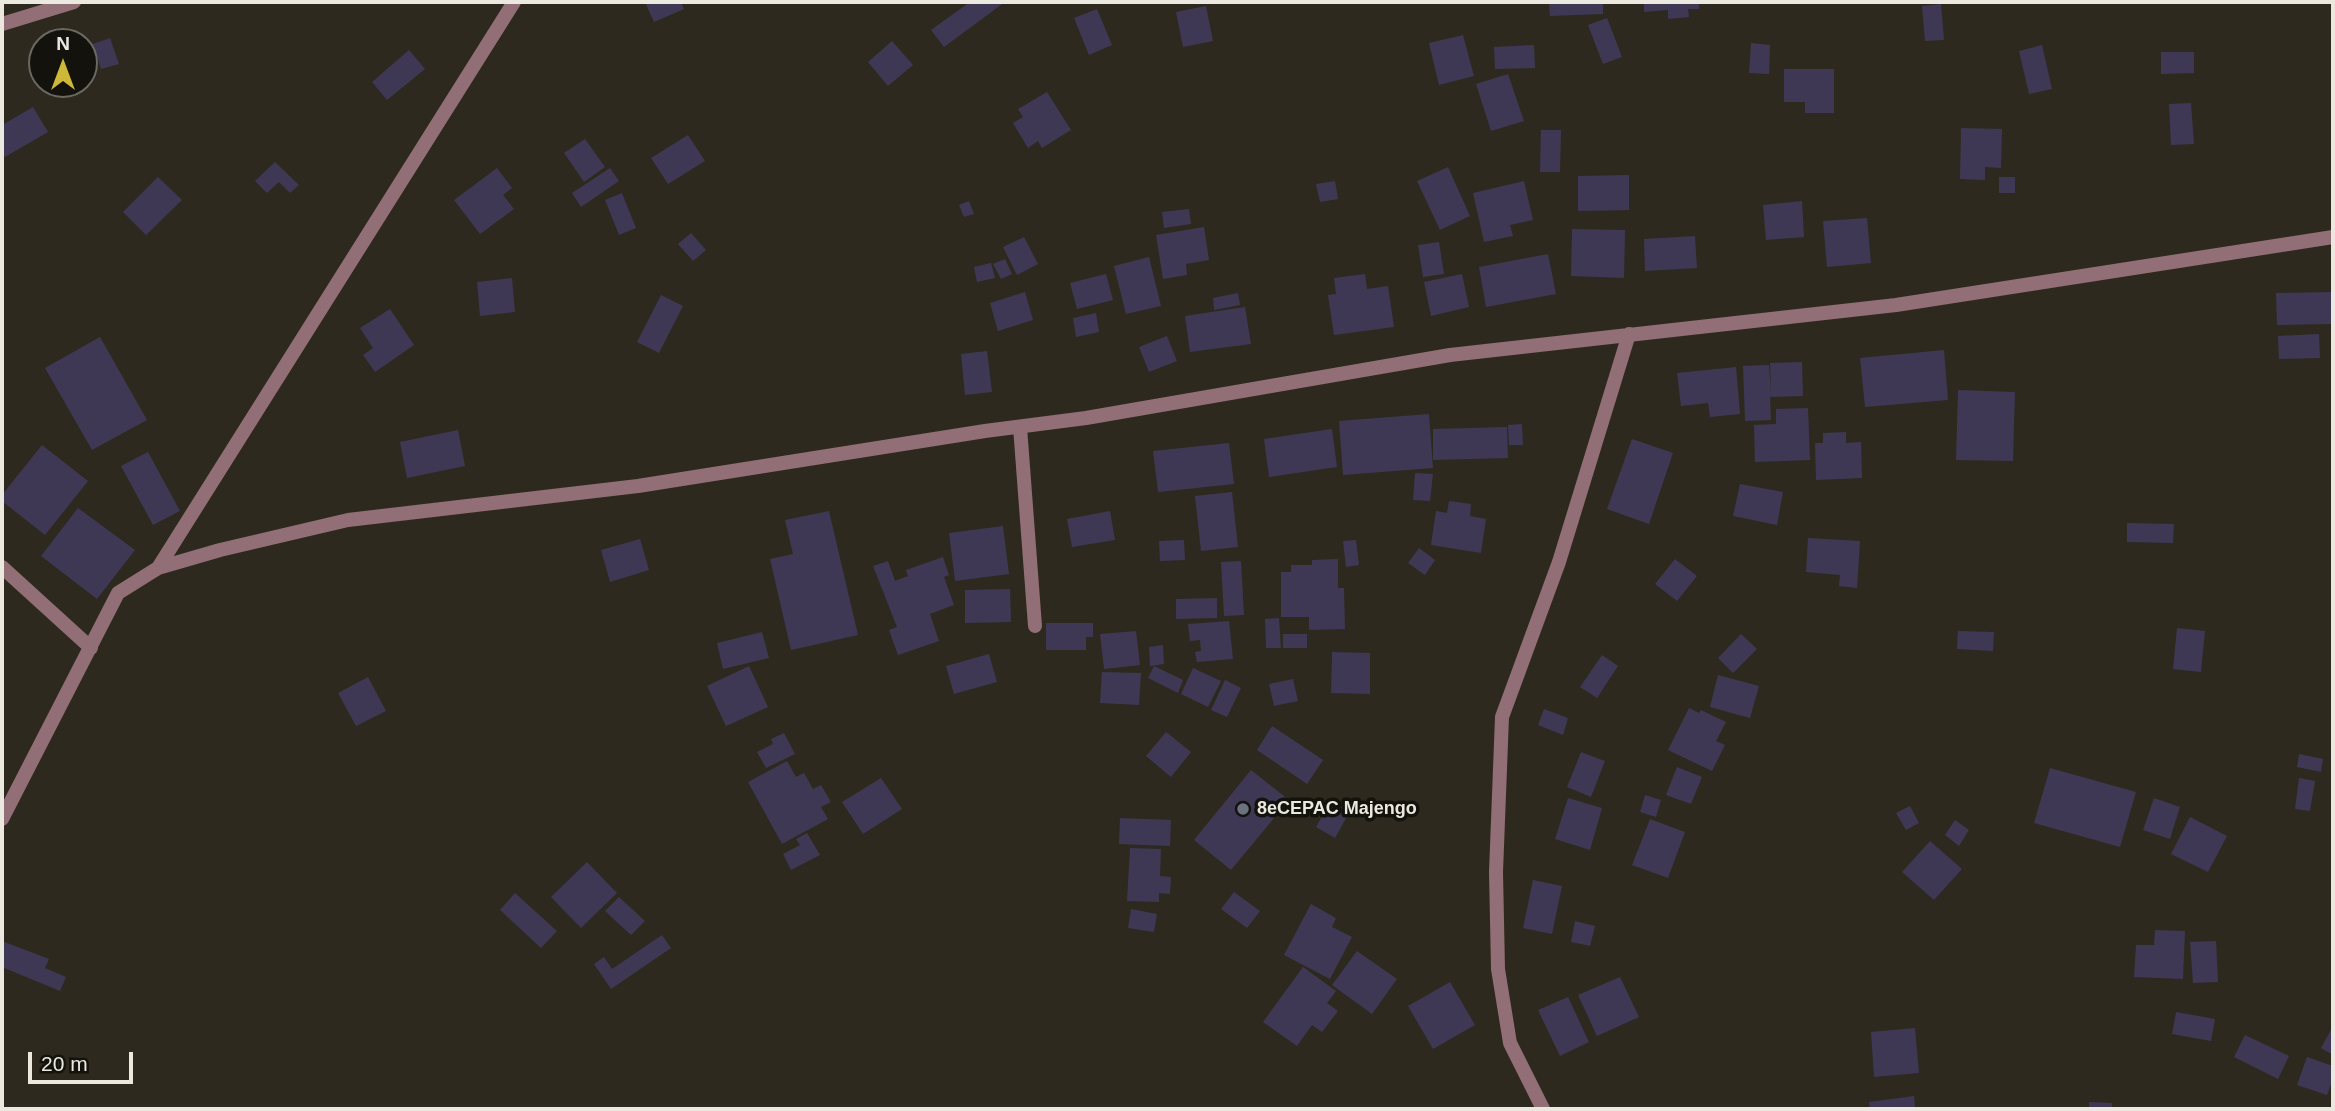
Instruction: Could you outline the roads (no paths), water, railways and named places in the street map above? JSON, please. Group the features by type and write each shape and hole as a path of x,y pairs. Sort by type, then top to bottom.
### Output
{"street":[{"path":"2,24 74,2"},
{"path":"159,568 514,2"},
{"path":"2,819 118,593 159,568 220,550 348,520 638,486 1099,416 1450,355 1896,305 2333,237"},
{"path":"1543,1109 1510,1043 1498,969 1496,872 1502,717 1559,562 1629,334"},
{"path":"1020,426 1035,626"},
{"path":"2,567 91,648"}],"place":[{"name":"8eCEPAC Majengo","path":"1243,809"}]}
